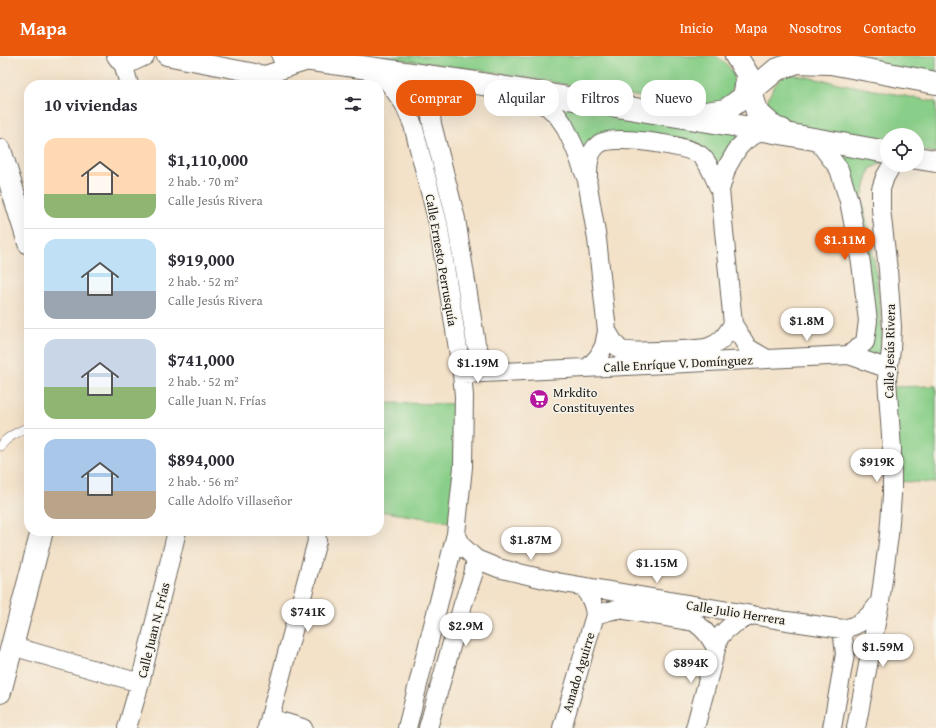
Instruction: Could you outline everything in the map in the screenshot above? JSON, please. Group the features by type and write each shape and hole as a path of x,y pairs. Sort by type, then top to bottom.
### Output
{"street":[{"path":"127,80 120,61 145,56"},
{"path":"166,56 266,80 311,60"},
{"path":"283,56 455,80"},
{"path":"706,113 726,110 744,97 748,75 736,56"},
{"path":"798,56 936,83"},
{"path":"816,139 775,128 756,112 751,91 776,70 797,62 829,63"},
{"name":"Calle Ernesto Perrusquía","path":"369,68 389,84 404,104 413,125 438,223 462,374 464,404 464,467 456,534 407,728"},
{"path":"476,83 484,84"},
{"path":"559,97 641,110"},
{"name":"Calle Ernesto Perrusquía","path":"431,116 456,219 476,344 481,357 488,364 505,372"},
{"path":"558,116 576,148 588,180"},
{"path":"682,116 880,151"},
{"path":"733,324 720,190 726,167 738,148 746,140 763,130"},
{"name":"Calle Jesús Rivera","path":"816,139 839,169 849,201 861,263 868,321 865,342 849,356"},
{"path":"607,331 597,240 588,180 589,159 594,148 600,143 606,141 627,140 691,150 705,160 720,190"},
{"path":"0,150 24,227"},
{"path":"924,159 936,161"},
{"name":"Calle Jesús Rivera","path":"856,728 880,602 889,535 892,495 892,449 887,379 891,350 892,327 888,270 881,208 881,189 888,172"},
{"name":"Calle Enríque V. Domínguez","path":"607,331 615,344 622,350 635,352 709,347 723,339 733,324 748,348 767,359"},
{"name":"Calle Enríque V. Domínguez","path":"589,367 598,357 604,346 607,331"},
{"name":"Calle Enríque V. Domínguez","path":"462,374 849,356 889,369"},
{"name":"Calle Julio Herrera","path":"456,534 462,546 476,559 498,568 583,587 753,615 842,629 860,623 871,614 880,602"},
{"path":"0,692 41,536"},
{"name":"Calle Juan N. Frías","path":"127,728 140,683 176,536"},
{"path":"303,728 268,723 317,541 316,536"},
{"path":"428,728 463,604 473,575 476,559"},
{"path":"583,587 592,600 595,615"},
{"name":"Calle Julio Herrera","path":"595,615 609,610 618,609 694,622 703,627 716,648"},
{"name":"Amado Aguirre","path":"562,728 595,615"},
{"path":"695,728 719,638 724,630 753,615"},
{"path":"832,728 845,654 842,629"},
{"path":"12,646 140,683"}],"lane":[{"path":"0,446 10,436 24,429"}],"green space":[{"path":"374,56 716,56 732,71 734,81 733,87 726,102 706,105 706,80 641,80 641,97 633,96 633,80 567,80 567,85 559,84 559,80 538,80 478,70"},
{"path":"804,56 936,56 936,83"},
{"path":"786,73 936,102 936,153 924,150 924,128 880,128 880,143 783,126 773,115 767,101 774,86"},
{"path":"559,105 567,106 567,116 633,116 633,114 761,130 727,149 714,178 707,158 606,135 585,172 556,116 559,116"},
{"path":"816,139 880,158 880,164 870,169 862,197 875,265 886,365 849,355 865,342 849,201"},
{"path":"936,386 936,483 892,481 887,387"},
{"path":"384,403 464,404 457,523 384,512"}],"place":[{"name":"Mrkdito Constituyentes","path":"539,399"}]}
